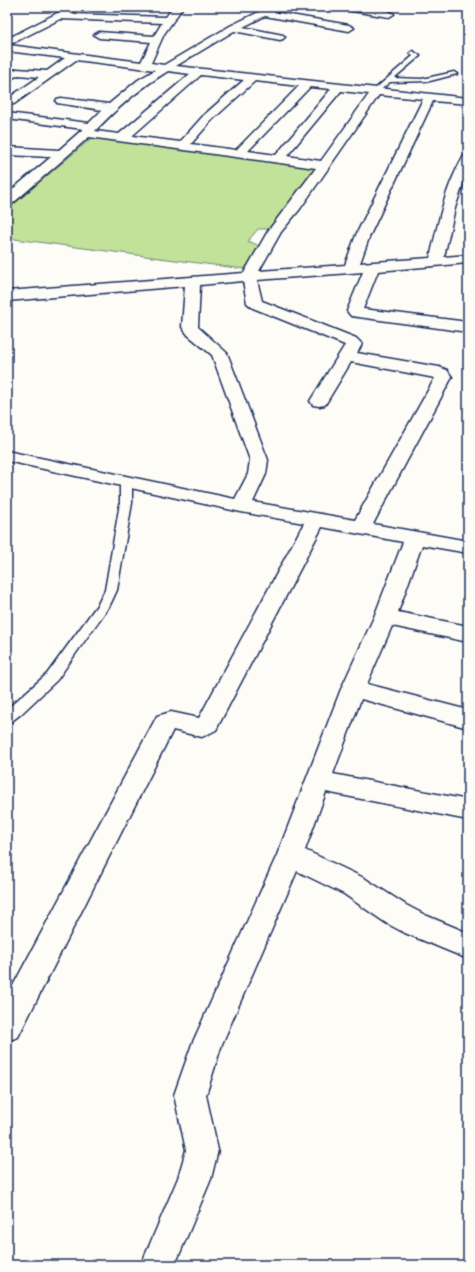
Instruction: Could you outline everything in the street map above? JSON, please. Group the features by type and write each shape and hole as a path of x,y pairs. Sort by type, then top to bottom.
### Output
{"street":[{"path":"7,43 76,7"},
{"path":"145,64 156,39 167,20 178,7"},
{"path":"7,201 142,82 233,28 276,7"},
{"path":"346,7 389,14"},
{"path":"264,13 348,28"},
{"path":"59,16 167,20"},
{"path":"48,22 76,26"},
{"path":"233,28 280,37"},
{"path":"99,35 156,39"},
{"path":"7,48 145,64 199,72 468,101"},
{"path":"10,102 75,56"},
{"path":"7,77 17,72 49,74"},
{"path":"123,137 199,72"},
{"path":"184,145 190,136 201,125 254,77"},
{"path":"239,153 308,83"},
{"path":"279,159 339,86"},
{"path":"319,401 354,344 350,341 255,303 249,276 275,231 296,206 377,90"},
{"path":"351,269 363,235 430,96"},
{"path":"61,101 111,108"},
{"path":"8,116 123,137 324,165"},
{"path":"7,151 59,154"},
{"path":"436,260 450,204 462,170 468,159"},
{"path":"7,296 351,269 436,260 468,259"},
{"path":"372,267 355,311 356,313 468,327"},
{"path":"193,281 190,327 218,352 259,460 257,474 241,506"},
{"path":"347,356 433,371 444,377 361,528"},
{"path":"7,456 241,506 468,547"},
{"path":"7,1027 165,722 171,721 202,728 208,724 316,519"},
{"path":"158,1265 194,1179 202,1150 190,1095 207,1044 290,855 353,689 385,617 415,537"},
{"path":"385,617 468,634"},
{"path":"353,689 468,719"},
{"path":"319,781 468,810"},
{"path":"290,855 354,886 396,914 415,924 468,946"}],"lane":[{"path":"377,90 417,56 413,52"},
{"path":"389,80 412,82 433,80 454,74"},
{"path":"7,717 52,677 104,606 111,590 126,503 126,481"}],"green space":[{"path":"95,135 320,166 273,229 258,229 248,241 262,247 244,269 7,238 7,210"}]}
